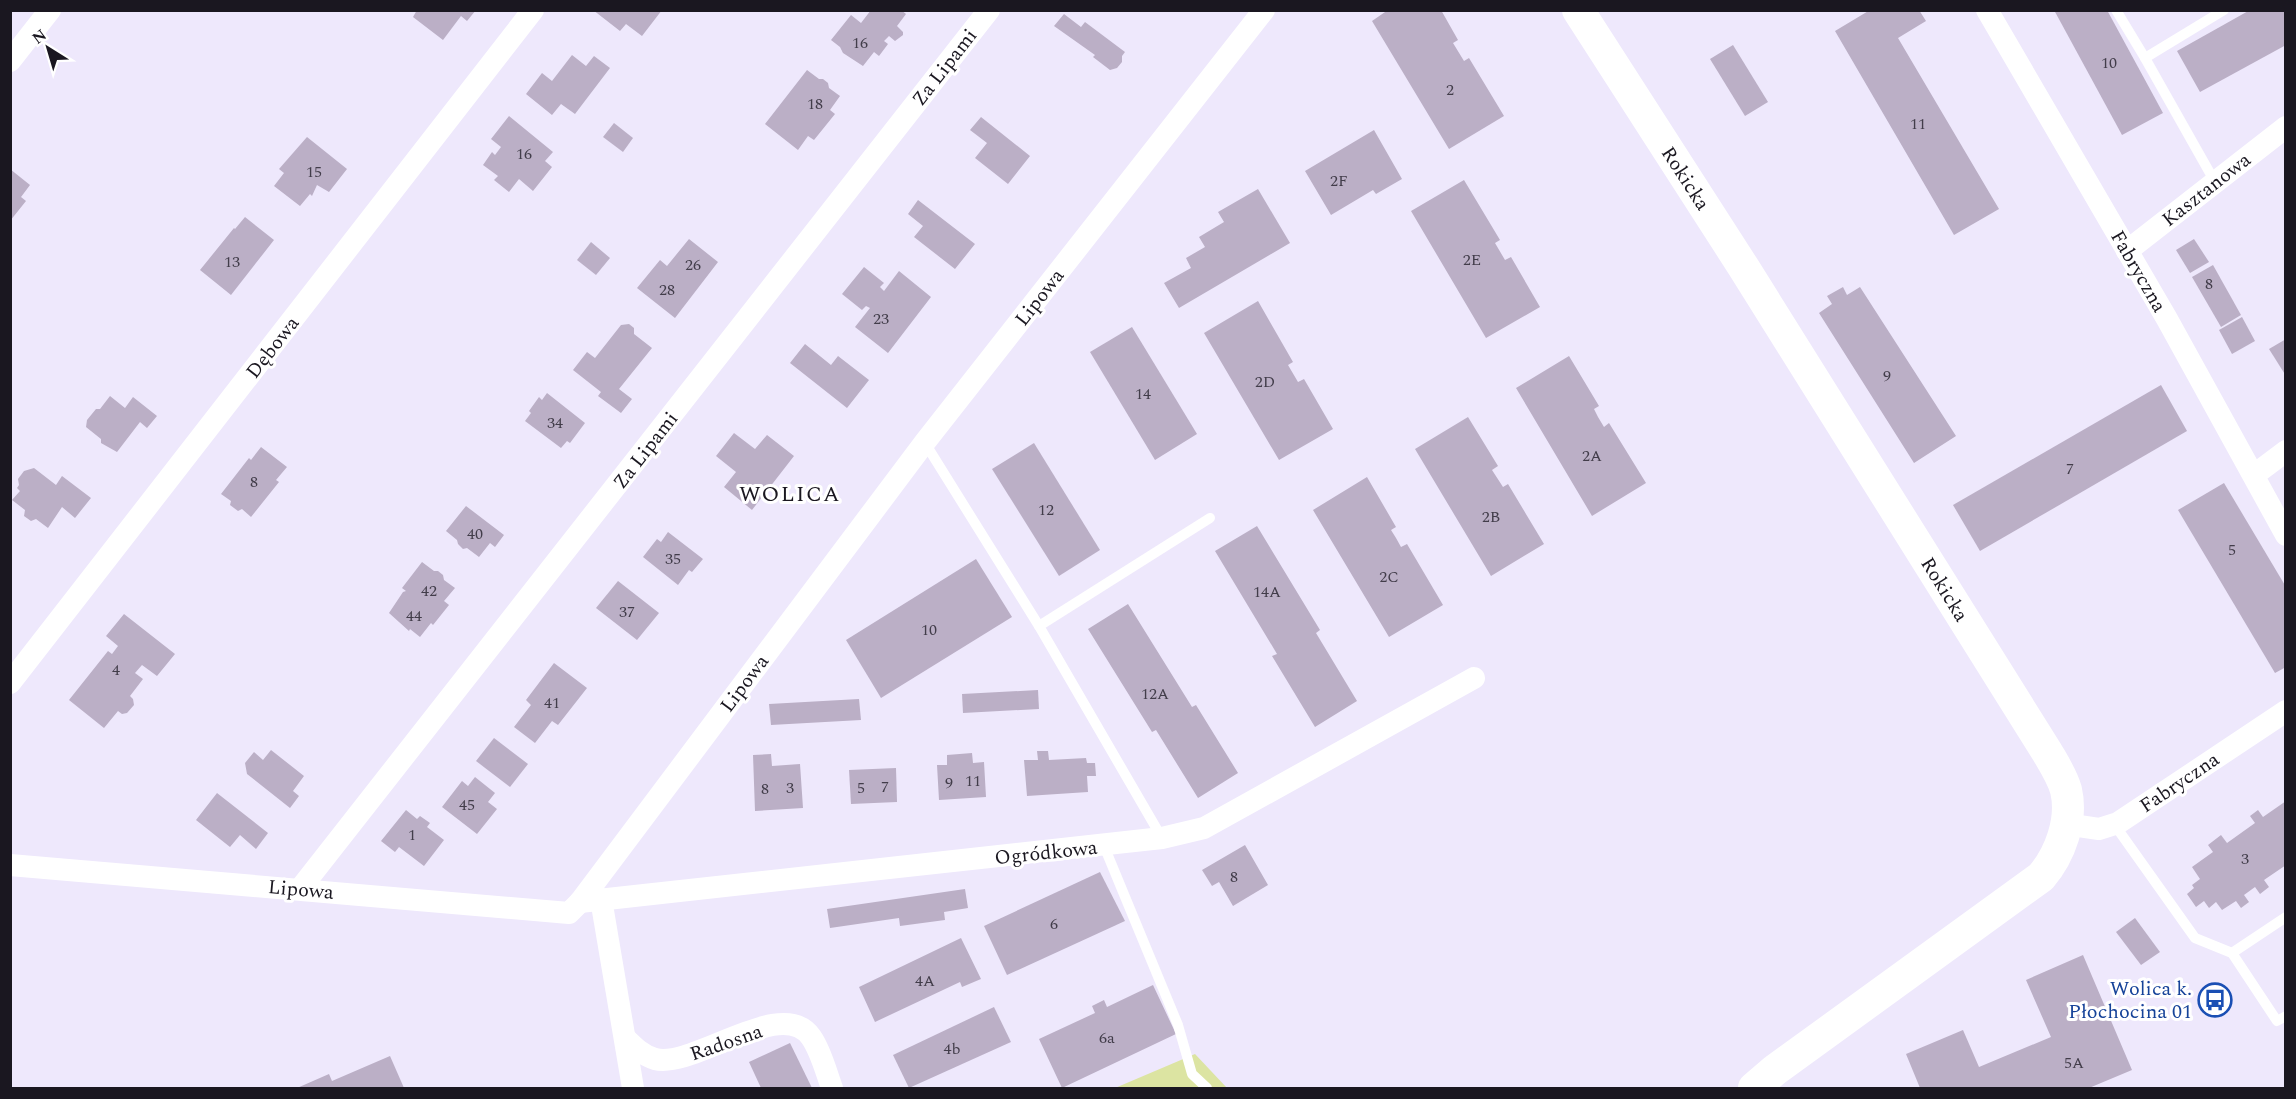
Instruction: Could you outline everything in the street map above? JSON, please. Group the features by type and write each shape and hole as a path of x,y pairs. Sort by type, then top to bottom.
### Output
{"main road":[{"name":"Rokicka","path":"1578,10 1744,268 2047,752 2059,772 2066,791 2067,810 2057,854 2041,877 1775,1070 1754,1089"}],"street":[{"path":"10,61 50,10"},
{"name":"Dębowa","path":"10,683 533,10"},
{"name":"Za Lipami","path":"300,889 989,10"},
{"name":"Lipowa","path":"10,864 568,913 591,901 925,442 1264,10"},
{"name":"Fabryczna","path":"1987,10 2127,251 2286,535"},
{"name":"Kasztanowa","path":"2127,251 2286,127"},
{"path":"2254,475 2286,452"},
{"name":"Ogródkowa","path":"591,901 1104,846 1162,838 1204,828 1474,678"},
{"name":"Fabryczna","path":"2065,824 2099,829 2114,824 2286,711"},
{"path":"591,901 625,1038 633,1089"},
{"name":"Radosna","path":"625,1038 640,1053 656,1059 675,1060 753,1030 779,1024 799,1027 811,1036 832,1089"}],"lane":[{"path":"2116,10 2215,182"},
{"path":"2145,58 2224,10"},
{"path":"925,442 1039,626 1162,838"},
{"path":"1039,626 1210,518"},
{"path":"2114,824 2195,938 2232,953 2277,1021 2286,1016"},
{"path":"1104,846 1178,1025 1192,1074 1207,1089"},
{"path":"2232,953 2286,917"}],"green space":[{"path":"1195,1054 1227,1088 1115,1088"}],"building":[{"path":"417,10 476,10 467,21 461,16 443,40 413,17"},
{"path":"593,10 662,10 642,36 626,24 620,31"},
{"path":"871,10 901,10 906,14 897,26 903,35 895,41 889,36 884,41 888,44 879,56 874,52 863,66 843,53 840,47 831,40 851,15 861,23"},
{"path":"1388,10 1441,10 1458,40 1453,43 1464,61 1469,58 1504,116 1449,149 1372,21"},
{"path":"1870,10 1919,10 1926,21 1898,38 1999,209 1954,235 1835,31"},
{"path":"2054,10 2107,10 2163,113 2122,135"},
{"path":"2250,10 2286,10 2286,45 2200,92 2177,51"},
{"path":"1064,14 1081,27 1085,22 1125,52 1117,68 1110,70 1093,57 1095,55 1054,26"},
{"path":"1733,45 1768,102 1745,116 1710,59"},
{"path":"572,55 586,66 594,56 610,68 575,114 561,104 552,115 526,94 542,73 552,81"},
{"path":"807,70 819,79 823,79 828,83 829,88 840,96 830,110 835,114 814,140 808,136 798,150 765,124"},
{"path":"509,116 553,152 545,161 552,167 533,191 519,179 509,192 494,180 498,176 483,165 492,152 495,155 501,147 491,139"},
{"path":"981,117 1030,156 1008,184 975,158 987,143 970,130"},
{"path":"614,123 633,138 623,152 603,137"},
{"path":"1374,130 1402,179 1376,194 1373,190 1331,215 1305,171"},
{"path":"307,137 347,169 329,192 317,185 312,196 310,194 300,206 274,186 284,173 279,169"},
{"path":"10,169 30,185 21,197 26,201 10,221"},
{"path":"1464,180 1500,240 1495,243 1505,260 1511,257 1540,307 1486,338 1411,211"},
{"path":"1258,189 1290,243 1179,308 1164,283 1191,268 1186,258 1205,247 1199,237 1224,222 1218,212"},
{"path":"918,200 975,244 955,269 914,237 923,226 908,214"},
{"path":"245,217 274,240 231,295 200,270"},
{"path":"689,239 718,262 675,318 637,288 660,260 667,266"},
{"path":"2194,239 2209,262 2190,273 2176,250"},
{"path":"591,242 610,258 596,275 577,260"},
{"path":"2213,265 2241,315 2221,327 2192,277"},
{"path":"864,267 884,283 880,287 884,291 899,271 931,297 888,353 855,327 870,308 866,306 862,310 842,294"},
{"path":"1843,287 1847,295 1860,287 1956,436 1914,463 1819,313 1832,304 1827,296"},
{"path":"1258,301 1293,362 1288,365 1298,382 1304,379 1333,429 1279,460 1204,333"},
{"path":"2242,317 2255,341 2232,354 2219,330"},
{"path":"629,324 634,328 634,334 652,348 619,389 632,399 621,413 598,396 601,392 573,370 587,352 595,358 621,325"},
{"path":"1132,327 1197,434 1155,460 1090,352"},
{"path":"2286,339 2286,376 2269,349"},
{"path":"805,344 831,365 838,356 869,380 847,408 790,363"},
{"path":"1569,356 1599,406 1594,409 1604,427 1609,423 1646,483 1592,516 1516,388"},
{"path":"2161,385 2187,431 1980,551 1953,505"},
{"path":"547,393 585,423 570,443 567,441 561,448 525,421 539,397 542,400"},
{"path":"110,396 125,408 133,397 157,416 147,428 140,422 117,452 101,443 101,439 86,427 87,420"},
{"path":"1468,417 1498,466 1492,470 1503,487 1508,484 1544,544 1491,576 1415,449"},
{"path":"734,433 755,449 767,435 794,456 752,510 724,487 736,472 716,456"},
{"path":"1034,443 1100,550 1059,576 992,469"},
{"path":"261,447 287,467 276,480 279,482 251,517 242,509 238,511 230,505 231,501 221,494 249,458 251,460"},
{"path":"34,468 56,485 62,476 91,498 75,518 62,507 48,528 36,519 31,521 24,516 25,510 12,500 20,491 17,488 18,479 24,471"},
{"path":"1367,477 1396,527 1391,530 1401,547 1407,544 1443,605 1389,637 1313,510"},
{"path":"2224,483 2286,587 2286,667 2275,673 2178,510"},
{"path":"466,506 504,535 495,547 490,543 479,557 467,548 463,549 457,540 446,531"},
{"path":"1257,526 1320,630 1316,633 1357,701 1315,727 1272,656 1277,654 1215,551"},
{"path":"668,532 703,559 692,572 689,570 678,585 643,557 657,539 661,542"},
{"path":"976,559 1012,617 881,698 846,640"},
{"path":"422,562 434,571 438,571 443,575 444,580 455,588 444,601 449,605 420,637 410,629 409,631 389,613 406,591 402,588"},
{"path":"618,581 659,613 637,640 596,608"},
{"path":"1128,604 1192,707 1196,705 1238,773 1198,798 1156,730 1152,732 1088,629"},
{"path":"124,614 175,654 157,676 142,665 135,673 143,679 130,696 134,705 127,713 122,714 118,711 104,728 69,700 108,651 112,654 118,646 106,636"},
{"path":"554,663 587,688 558,725 552,721 535,743 514,727 531,705 526,700"},
{"path":"1038,690 1039,709 963,713 962,694"},
{"path":"859,699 861,720 771,725 769,704"},
{"path":"494,738 528,764 510,787 476,761"},
{"path":"271,750 304,776 293,791 299,796 290,808 247,774 245,763 254,752 263,760"},
{"path":"1037,751 1048,751 1049,760 1086,758 1087,763 1095,763 1096,776 1087,776 1088,792 1027,796 1024,760 1038,760"},
{"path":"972,753 973,763 984,762 986,797 939,800 937,765 947,765 947,755"},
{"path":"771,754 772,766 800,764 803,808 755,811 753,755"},
{"path":"896,768 897,802 851,804 849,770"},
{"path":"475,777 495,793 488,802 497,809 477,834 442,807 462,781 468,786"},
{"path":"217,793 268,833 256,849 240,835 230,847 196,820"},
{"path":"2286,801 2286,865 2264,880 2269,887 2260,894 2255,887 2244,895 2249,902 2241,908 2236,901 2222,910 2216,902 2209,908 2204,901 2196,907 2187,894 2194,888 2192,885 2200,879 2192,867 2213,852 2208,845 2221,835 2227,843 2255,823 2250,816 2258,810 2263,817"},
{"path":"406,810 417,819 420,816 430,823 427,827 444,840 424,866 399,847 395,852 381,841"},
{"path":"1245,845 1268,885 1233,906 1219,882 1212,886 1202,870"},
{"path":"1100,872 1125,921 1007,975 984,926"},
{"path":"965,889 968,908 944,912 945,920 900,926 899,918 830,928 827,909"},
{"path":"2135,918 2160,952 2141,965 2116,932"},
{"path":"961,938 981,979 962,987 960,982 875,1022 859,987"},
{"path":"2083,955 2132,1070 2089,1088 1920,1088 1906,1054 1963,1030 1979,1067 2051,1037 2026,980"},
{"path":"1153,985 1176,1034 1062,1088 1039,1039 1095,1013 1092,1006 1104,1000 1107,1007"},
{"path":"994,1007 1011,1042 909,1088 893,1055"},
{"path":"790,1043 812,1088 761,1088 749,1062"},
{"path":"390,1056 404,1088 297,1088 329,1074 332,1081"}],"place":[{"name":"Wolica k. Płochocina 01","path":"2215,1000"}],"district":[{"name":"WOLICA","path":"790,493"}]}
